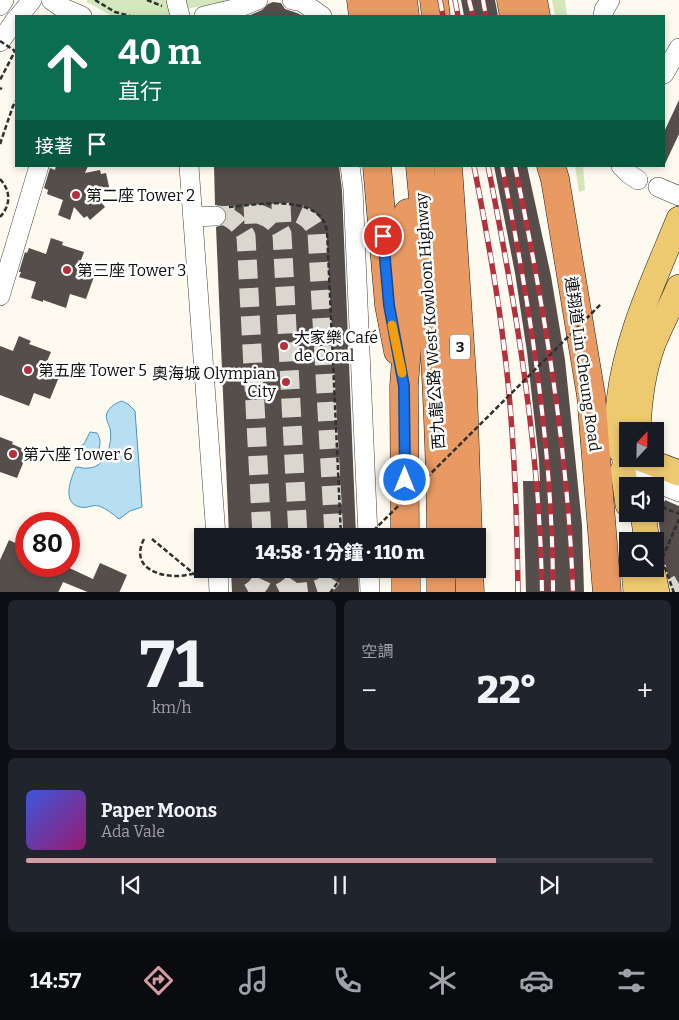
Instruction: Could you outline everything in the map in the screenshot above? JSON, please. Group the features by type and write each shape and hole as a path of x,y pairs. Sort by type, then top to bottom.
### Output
{"highway":[{"path":"361,0 363,15"},
{"path":"383,0 385,15"},
{"path":"403,0 405,15"},
{"path":"434,0 436,15"},
{"path":"510,0 514,15"},
{"path":"533,0 536,15"},
{"path":"377,167 389,305 404,386"},
{"path":"404,167 408,200 410,306 404,386 405,528"},
{"name":"西九龍公路 West Kowloon Highway","path":"420,167 435,360 441,528"},
{"name":"西九龍公路 West Kowloon Highway","path":"448,167 462,390 468,528"},
{"name":"連翔道 Lin Cheung Road","path":"554,171 591,395 607,592"},
{"path":"406,578 406,592"},
{"path":"441,578 441,592"},
{"path":"469,578 470,592"}],"main road":[{"path":"620,422 618,416 624,370 641,313 679,220"},
{"path":"639,422 648,359 679,287"},
{"path":"650,468 679,473"},
{"path":"644,577 657,587"}],"street":[{"path":"0,6 4,0"},
{"path":"20,15 32,0"},
{"path":"51,0 61,7 80,15"},
{"path":"176,0 180,15"},
{"path":"208,15 238,8 258,0"},
{"path":"292,0 302,2 321,15"},
{"path":"595,0 601,15"},
{"path":"602,15 610,0"},
{"path":"0,41 15,21"},
{"path":"665,72 679,48"},
{"path":"0,296 39,167"},
{"path":"189,167 215,528"},
{"path":"350,167 354,199 368,528"},
{"path":"623,167 638,180"},
{"path":"658,187 679,196"},
{"path":"193,217 220,211"},
{"path":"638,468 679,492"},
{"path":"214,578 220,592"},
{"path":"369,578 370,592"}],"path":[{"path":"96,0 115,12 126,15"},
{"path":"0,41 15,51 0,80"},
{"path":"0,144 15,103"},
{"path":"0,179 6,186 9,196 8,205 0,217"},
{"path":"220,211 292,204 306,208 323,220 327,231 340,528"},
{"path":"376,528 601,304"},
{"path":"664,512 679,514"},
{"path":"657,587 662,560 679,519"},
{"path":"152,538 193,573"},
{"path":"144,539 140,547 140,559 147,568 164,575 178,576 193,573"},
{"path":"330,592 339,578"}],"green space":[{"path":"87,0 233,0 186,9 173,15 110,15 87,2"},
{"path":"552,0 565,0 567,15 555,15"},
{"path":"575,167 583,167 585,190 579,192"}],"water":[{"path":"122,401 135,411 142,507 130,511 119,519 99,506 80,507 74,505 69,495 69,490 76,467 94,467 107,454 111,434 107,413 113,405"},
{"path":"90,432 97,433 100,443 98,451 91,457 81,459 77,454 78,448 84,444"}],"building":[{"path":"461,0 495,0 498,15 464,15"},
{"path":"273,2 281,3 285,9 301,15 250,15 262,10"},
{"path":"679,100 679,134 665,164 665,130"},
{"name":"第二座 Tower 2","path":"56,167 88,167 85,173 100,170 101,174 106,173 110,191 95,195 105,207 90,220 87,216 84,218 74,207 70,220 58,215 63,200 47,194 48,190 44,188 50,168 55,170"},
{"path":"214,167 339,167 342,190 356,528 229,528 216,227 226,222 227,216 221,206 215,205"},
{"path":"494,167 527,167 551,276 565,360 582,525 584,592 526,592 523,481 540,481 527,352 515,273"},
{"name":"第三座 Tower 3","path":"51,238 63,242 62,245 84,252 79,266 96,271 86,299 70,294 66,308 31,298 36,282 19,277 25,252 27,253 29,248 46,254"},
{"name":"第五座 Tower 5","path":"19,336 31,341 29,344 51,352 45,366 61,372 50,399 34,393 29,406 0,395 0,346 13,351"},
{"name":"第六座 Tower 6","path":"0,437 28,451 17,478 0,472"},
{"path":"665,500 679,506 679,592 671,592 664,562 664,532 660,532 659,522 664,522"},
{"path":"9,540 15,543 15,577 80,577 80,573 93,579 100,563 127,575 119,592 88,592 63,582 58,592 0,592 0,560"},
{"path":"231,578 358,578 359,592 232,592"}],"tunnel":[{"path":"216,216 295,212 308,219 317,232 334,528"},
{"path":"259,214 272,221 282,234 298,528"},
{"path":"223,215 237,223 246,236 262,528"},
{"path":"250,592 260,583 262,578"},
{"path":"282,592 288,588 296,578"},
{"path":"300,592 312,591 323,587 331,578"},
{"path":"664,589 672,588 679,584"}],"railway":[{"path":"440,0 443,15"},
{"path":"455,0 458,15"},
{"path":"469,0 473,15"},
{"path":"483,0 486,15"},
{"path":"474,167 494,274 507,370 514,465 518,592"},
{"path":"488,167 525,378 537,485 542,592"},
{"path":"502,167 522,272 538,378 549,485 553,592"},
{"path":"515,167 536,272 553,378 566,485 573,592"}],"slow traffic":[{"path":"392,325 402,373"}],"place":[{"name":"第二座 Tower 2","path":"76,195"},
{"name":"第三座 Tower 3","path":"67,270"},
{"name":"大家樂 Café de Coral","path":"284,346"},
{"name":"第五座 Tower 5","path":"28,370"},
{"name":"奧海城 Olympian City","path":"286,382"},
{"name":"第六座 Tower 6","path":"13,454"}],"route":[{"path":"383,236 389,305 404,386 405,480"}]}
